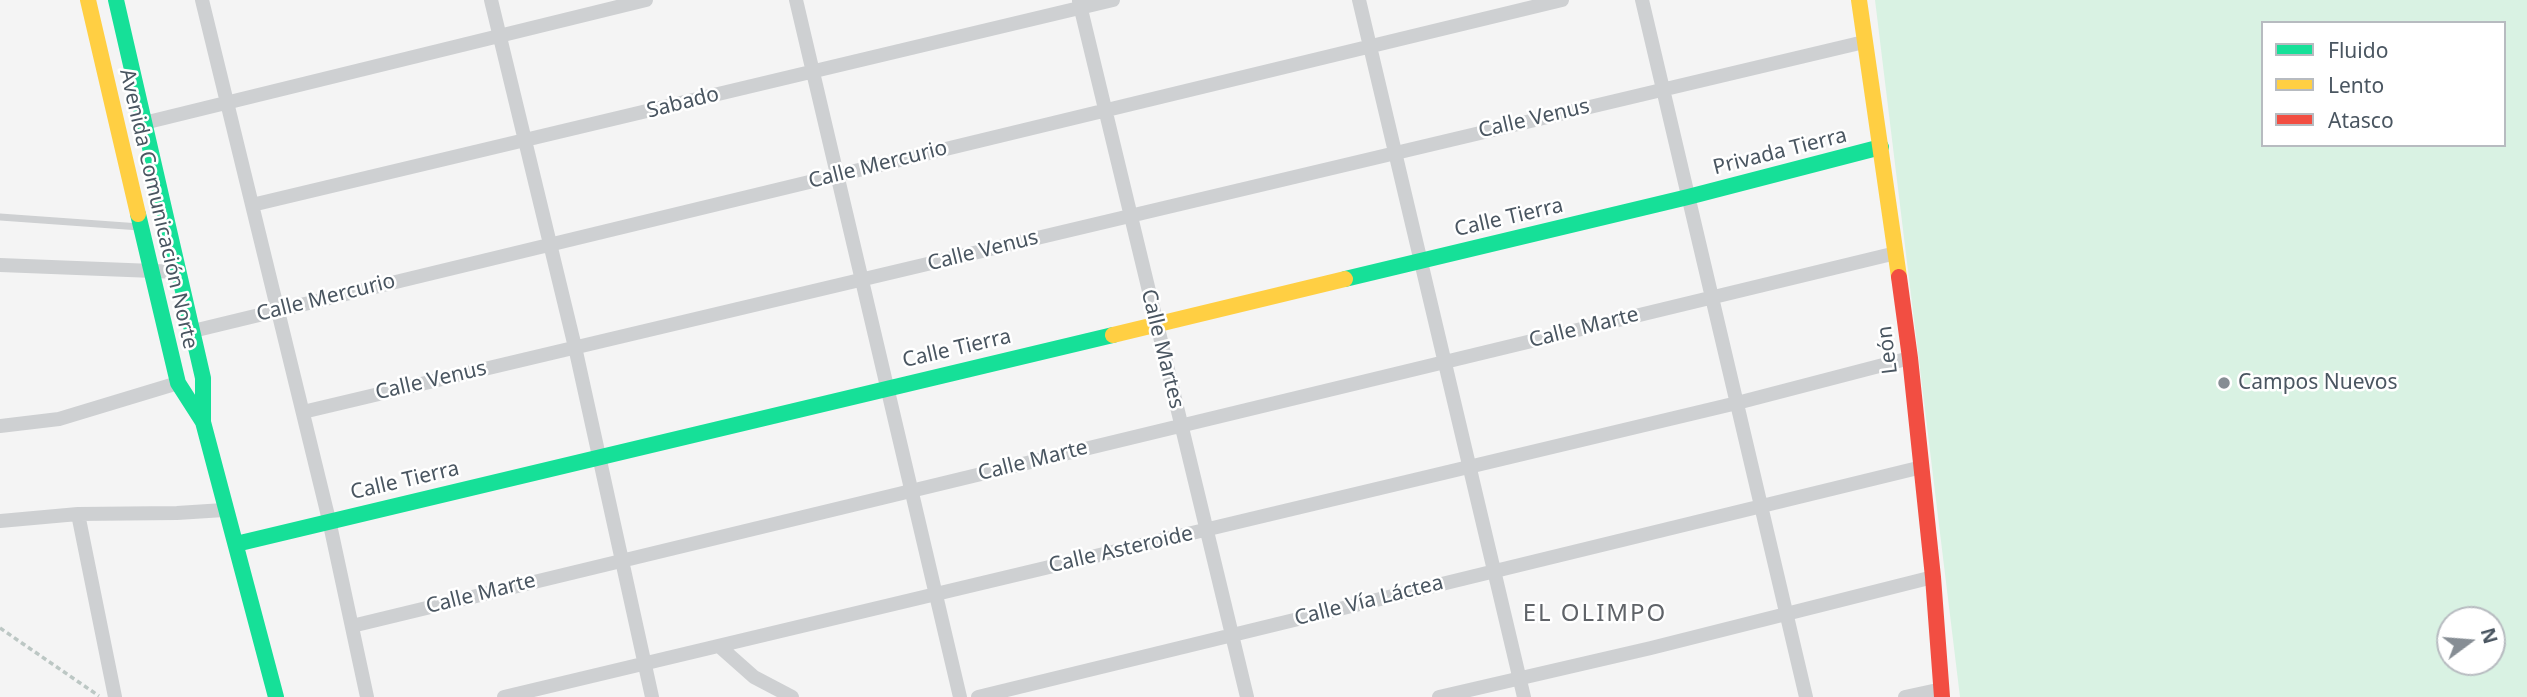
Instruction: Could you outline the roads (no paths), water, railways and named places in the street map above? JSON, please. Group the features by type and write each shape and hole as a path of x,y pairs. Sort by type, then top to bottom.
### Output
{"street":[{"name":"Avenida Comunicación Norte","path":"88,0 178,383 203,422"},
{"name":"Avenida Comunicación Norte","path":"116,0 203,378 203,422 224,510 236,544 276,697"},
{"path":"202,0 329,520 367,697"},
{"path":"491,0 575,347 652,697"},
{"path":"144,123 646,0"},
{"path":"796,0 960,697"},
{"name":"Sabado","path":"252,205 525,141 1079,4 1113,0"},
{"path":"1359,0 1524,697"},
{"name":"Calle Mercurio","path":"193,331 1562,0"},
{"path":"1642,0 1806,697"},
{"name":"León","path":"1859,0 1910,358 1942,693"},
{"name":"Calle Martes","path":"1079,4 1247,697"},
{"name":"Calle Venus","path":"303,412 1864,42"},
{"name":"Privada Tierra","path":"1689,197 1881,147"},
{"name":"Calle Tierra","path":"236,544 1689,197"},
{"name":"Calle Marte","path":"352,626 1896,253"},
{"path":"0,265 179,272"},
{"name":"Calle Asteroide","path":"504,697 1737,403 1910,358"},
{"path":"0,426 59,419 178,383"},
{"name":"Calle Vía Láctea","path":"978,697 1922,467"},
{"path":"0,521 78,514 224,510"},
{"path":"78,514 115,697"},
{"path":"1439,697 1933,577"},
{"path":"719,646 754,677 792,697"},
{"path":"1905,697 1942,693"}],"lane":[{"path":"0,217 141,227"}],"place":[{"name":"Campos Nuevos","path":"2224,383"}],"district":[{"name":"EL OLIMPO","path":"1595,614"}]}
